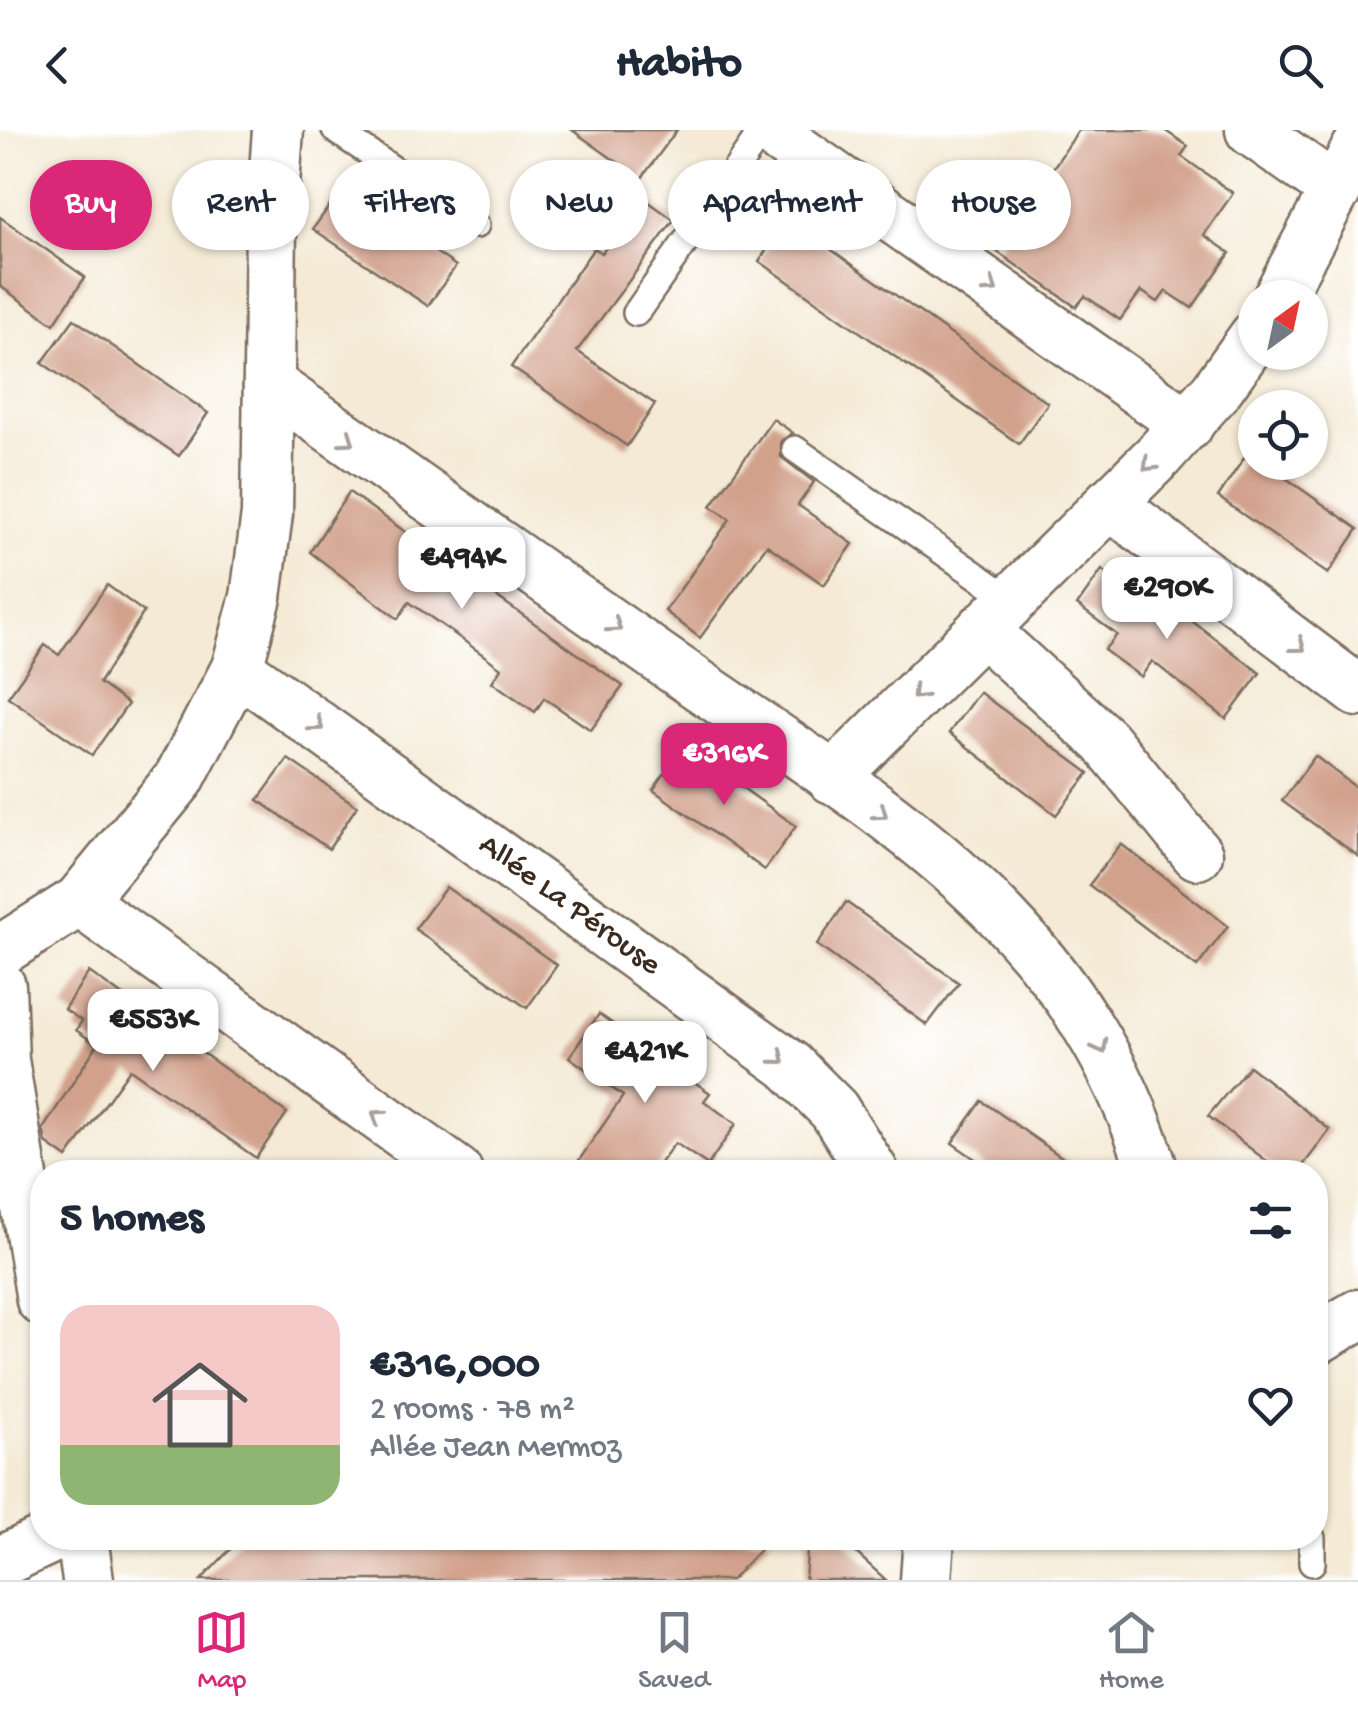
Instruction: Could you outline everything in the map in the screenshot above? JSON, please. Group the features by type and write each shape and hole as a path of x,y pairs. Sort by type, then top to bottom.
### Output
{"street":[{"path":"0,952 79,901 179,779 237,668 263,555 271,226 278,130"},
{"path":"765,130 1188,425"},
{"path":"1251,130 1347,168 1288,280"},
{"path":"832,778 1188,425 1238,359"},
{"path":"268,384 832,778 962,876 1061,982 1108,1060 1148,1160"},
{"path":"1109,504 1358,691"},
{"path":"997,614 1197,854"},
{"name":"Allée La Pérouse","path":"237,668 789,1065 834,1110 865,1160"},
{"path":"79,901 440,1160"},
{"path":"0,986 3,1060 30,1226"},
{"path":"1328,1332 1358,1314"},
{"path":"0,1562 30,1548"},
{"path":"84,1550 88,1580"},
{"path":"926,1580 928,1550"}],"lane":[{"path":"334,130 379,160"},
{"path":"636,313 765,130"},
{"path":"795,449 997,614"}],"building":[{"path":"572,130 677,130 648,169 648,160 614,160"},
{"path":"1079,130 1164,130 1188,146 1181,156 1233,193 1204,235 1230,253 1192,308 1166,291 1158,302 1141,291 1120,320 1085,296 1076,307 996,251 1071,250 1071,160 1058,160"},
{"path":"648,201 668,216 668,228 577,351 655,404 627,446 511,367 593,250 648,250"},
{"path":"329,206 329,240 313,229"},
{"path":"0,217 30,238 30,250 47,250 85,277 54,324 0,286"},
{"path":"344,250 433,250 456,266 428,306"},
{"path":"767,250 832,250 1048,403 1019,444 759,261"},
{"path":"74,319 208,413 179,456 42,363"},
{"path":"773,419 793,433 781,441 781,457 814,482 798,505 853,544 824,585 767,545 700,638 665,611 730,519 711,506"},
{"path":"1238,467 1238,480 1289,480 1358,529 1328,574 1218,497"},
{"path":"349,492 623,686 591,730 544,698 535,712 492,682 501,668 456,635 409,602 398,619 310,552"},
{"path":"1102,570 1119,583 1128,572 1260,673 1226,719 1152,661 1141,677 1104,650 1117,635 1077,605"},
{"path":"107,585 144,612 99,683 128,704 92,755 8,697 45,645 59,655"},
{"path":"979,692 1089,773 1056,815 949,733"},
{"path":"684,746 796,826 765,870 653,790"},
{"path":"1315,756 1358,789 1358,856 1282,801"},
{"path":"288,759 357,806 329,849 258,800"},
{"path":"1121,844 1228,926 1197,967 1089,885"},
{"path":"446,887 557,965 527,1008 415,929"},
{"path":"846,902 959,983 927,1025 817,945"},
{"path":"89,972 287,1113 256,1158 130,1069 67,1158 46,1143 43,1129 97,1045 76,1030 82,1021 64,1009"},
{"path":"599,1014 710,1093 704,1101 736,1124 711,1160 700,1160 675,1143 662,1160 579,1160 623,1096 569,1057"},
{"path":"1249,1066 1330,1130 1307,1160 1265,1160 1208,1116"},
{"path":"982,1101 1066,1160 977,1160 952,1143"},
{"path":"230,1550 760,1550 731,1580 201,1580"},
{"path":"807,1550 853,1550 886,1580 805,1580"}]}
